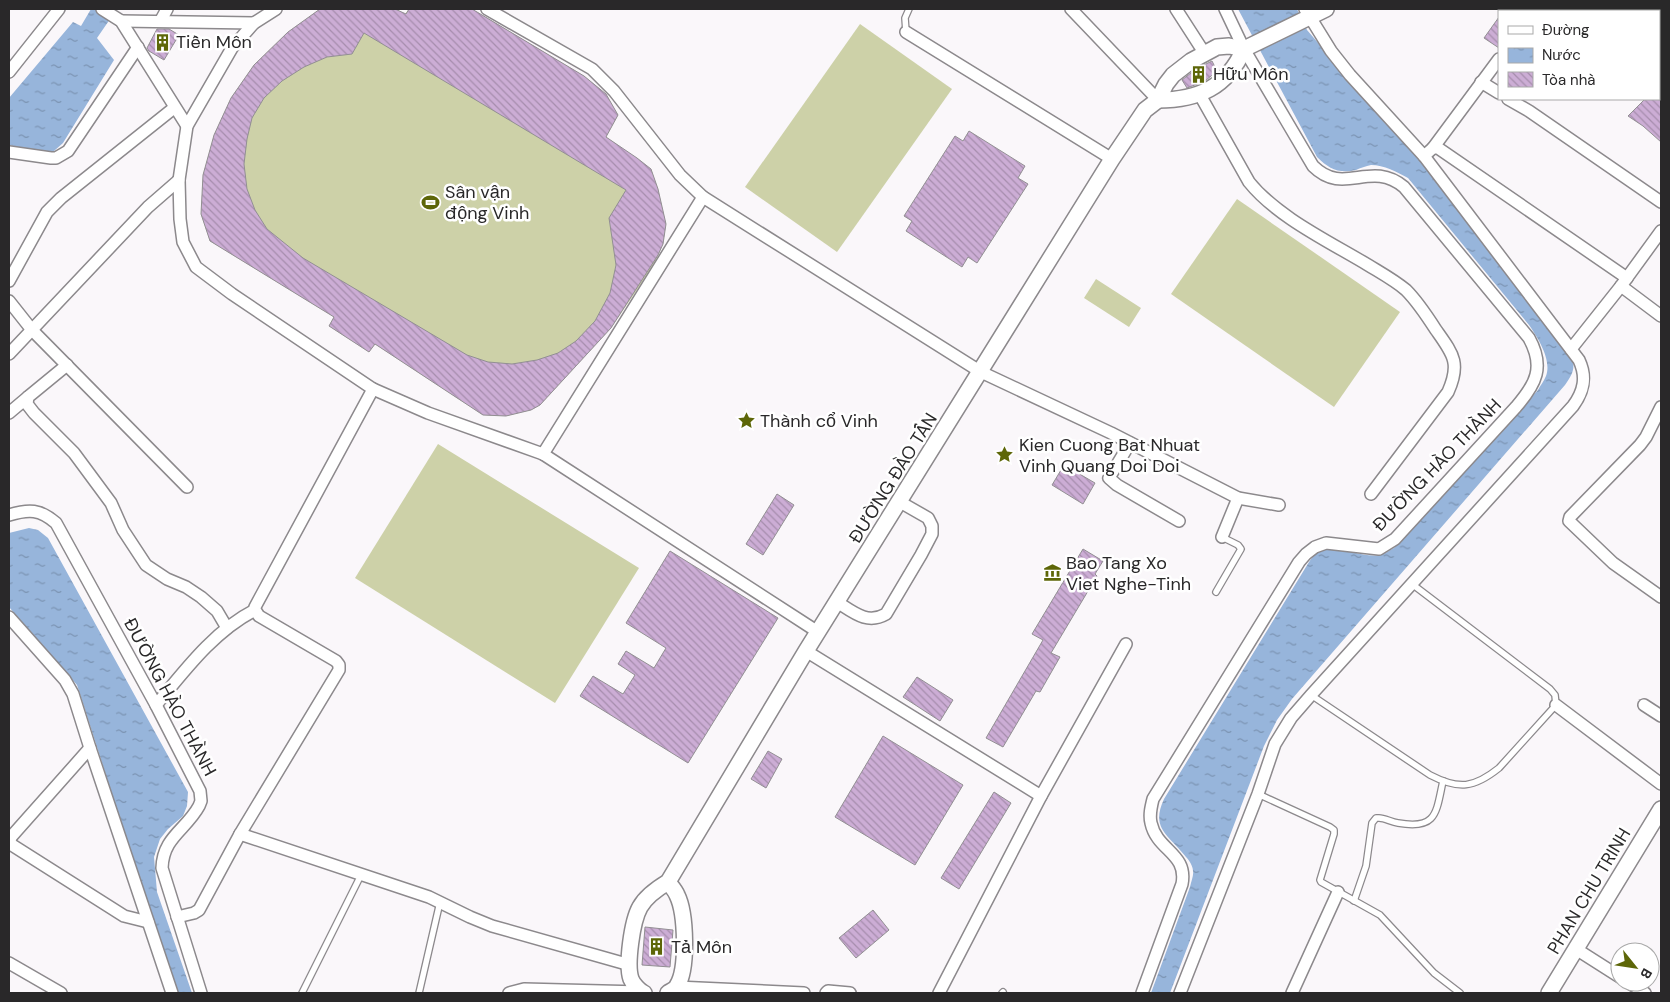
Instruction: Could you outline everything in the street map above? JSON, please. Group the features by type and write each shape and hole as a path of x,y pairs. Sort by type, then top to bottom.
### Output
{"street":[{"path":"9,72 60,9"},
{"path":"102,9 121,21 187,126"},
{"path":"161,20 166,9"},
{"path":"276,9 254,22 232,48 187,126 179,180 180,219 183,242 196,267 232,294 374,389 428,412 543,454 818,632"},
{"path":"487,9 592,69 614,91 680,174 703,197 981,372 1130,443 1238,498 1279,505"},
{"path":"1071,9 1158,100 1176,100 1200,95 1226,78 1248,47 1305,15 1326,9"},
{"path":"1176,9 1205,54"},
{"name":"ĐƯỜNG HÀO THÀNH","path":"1142,993 1184,874 1182,866 1177,859 1154,833 1150,817 1153,799 1299,562 1315,547 1326,543 1379,549 1396,539 1516,408 1532,386 1537,374 1538,359 1529,338 1404,187 1398,182 1381,175 1342,180 1336,179 1323,175 1313,166 1225,9"},
{"path":"1180,993 1258,794 1275,744 1285,726 1578,399 1582,391 1584,376 1579,360 1571,349 1424,156 1350,75 1305,15"},
{"path":"121,21 254,22"},
{"path":"906,32 1112,159"},
{"name":"ĐƯỜNG ĐÀO TẤN","path":"642,993 632,980 630,965 633,922 640,906 655,890 668,882 806,651 1112,159 1145,110 1158,100 1173,75 1191,60 1217,48 1229,46 1248,47"},
{"path":"9,152 56,158 68,151 138,47"},
{"path":"1424,156 1433,148 1498,60"},
{"path":"1481,82 1498,92"},
{"path":"1200,95 1249,182 1256,191 1282,213 1398,284 1416,301 1450,350 1456,370 1448,392 1372,494"},
{"path":"1510,100 1661,202"},
{"path":"9,281 47,212 126,145 174,108"},
{"path":"1433,148 1438,148 1624,282 1661,316"},
{"path":"9,354 148,207 179,180"},
{"path":"543,454 703,197"},
{"path":"1571,349 1624,282 1661,231"},
{"path":"9,300 32,330 187,487"},
{"path":"9,413 68,365"},
{"path":"177,917 199,910 240,834 340,667 336,661 259,616 255,610 256,603 374,389"},
{"path":"28,397 27,404 34,414 74,452 111,503 123,530 146,565 167,579 186,587 201,597 217,611 227,628"},
{"path":"1661,407 1657,426 1570,517 1569,522 1613,563 1661,598"},
{"path":"1130,443 1109,478 1117,485 1179,521"},
{"path":"1222,537 1238,498"},
{"path":"837,602 865,618 878,619 886,614 932,534 932,526 928,518 900,502"},
{"name":"ĐƯỜNG HÀO THÀNH","path":"9,515 22,511 32,511 48,516 56,523 156,705 200,791 201,796 196,811 166,847 162,868 201,993"},
{"path":"156,705 207,646 227,628 255,610"},
{"path":"9,617 70,687 172,993"},
{"path":"939,993 1041,796 1126,644"},
{"path":"806,651 1041,796"},
{"path":"1556,705 1661,784"},
{"path":"1644,705 1661,716"},
{"path":"90,748 11,837 10,842 124,916 148,922"},
{"name":"PHAN CHU TRINH","path":"1548,993 1661,809"},
{"path":"240,834 440,902 470,918 492,926 630,965"},
{"path":"668,882 677,895 683,913 684,930 683,971 673,990 804,993"},
{"path":"1292,993 1338,892"},
{"path":"1576,949 1610,971"},
{"path":"9,964 61,993"},
{"path":"509,993 524,989 642,993"},
{"path":"826,993 828,991 850,993"}],"lane":[{"path":"906,32 906,18 909,9"},
{"path":"1216,592 1241,549 1238,545 1222,537"},
{"path":"1311,695 1430,775 1450,784 1465,785 1490,775 1499,768 1556,705 1555,694 1412,584"},
{"path":"1354,901 1366,866 1374,820 1379,818 1406,824 1427,822 1436,814 1444,781"},
{"path":"1258,794 1334,830 1321,882 1380,915 1434,973 1460,993"},
{"path":"302,993 361,875"},
{"path":"419,993 440,902"}],"green space":[{"name":"Sân vận động Vinh","path":"320,9 395,9 405,14 409,9 472,9 584,76 606,94 618,115 606,137 651,169 666,224 663,244 654,265 611,328 540,405 531,410 506,416 483,415 375,344 369,352 329,326 334,317 210,241 201,214 203,175 214,135 231,98 254,65 288,32"},
{"path":"860,24 952,89 837,252 745,187"},
{"path":"1237,199 1400,312 1334,407 1171,294"},
{"path":"1096,279 1141,308 1129,327 1084,298"},
{"path":"438,444 639,568 555,703 355,578"}],"water":[{"path":"91,9 117,9 97,38 114,60 63,143 54,151 38,151 9,145 9,98 73,22 81,26"},
{"path":"1238,9 1297,9 1307,30 1419,160 1569,348 1573,371 1565,385 1292,699 1277,720 1264,746 1170,993 1151,993 1193,877 1192,867 1188,860 1160,825 1160,809 1164,799 1309,562 1316,554 1324,550 1339,549 1372,556 1382,554 1394,548 1538,390 1547,370 1546,356 1529,325 1408,178 1390,169 1376,165 1369,165 1350,171 1339,171 1326,165 1317,157"},
{"path":"29,528 38,530 48,538 188,792 187,806 183,816 160,839 154,857 157,892 192,993 176,993 77,685 9,607 9,533"}],"building":[{"path":"320,9 395,9 406,14 409,9 472,9 584,76 606,94 618,115 606,137 651,169 666,224 663,244 658,255 611,328 540,405 531,410 506,416 483,415 375,344 369,352 329,326 334,317 210,241 201,214 203,175 214,135 231,98 254,65 288,32","holes":["364,33 626,190 609,218 616,265 610,293 595,321 576,341 558,353 537,360 512,364 488,362 467,355 303,258 267,229 255,210 247,189 244,164 252,118 264,98 282,81 304,67 327,57 352,54"]},
{"path":"1498,18 1498,47 1484,38"},
{"name":"Tiền Môn","path":"157,29 169,29 179,35 164,60 147,48"},
{"name":"Hữu Môn","path":"1212,61 1217,71 1205,81 1187,88 1182,80 1196,69"},
{"path":"1661,99 1661,142 1643,126 1628,116 1644,100"},
{"path":"969,131 1025,166 1018,178 1028,184 977,263 968,257 962,267 906,231 912,221 904,216 955,136 963,141"},
{"path":"1064,465 1095,483 1083,504 1052,485"},
{"path":"777,494 794,505 763,555 746,544"},
{"path":"1083,549 1103,561 1095,574 1097,576 1051,653 1060,657 1040,692 1036,691 1003,747 986,738 1043,640 1032,634"},
{"path":"670,551 778,618 688,763 580,696 593,676 623,694 635,675 618,664 626,651 654,668 666,648 626,623"},
{"path":"917,677 953,700 940,721 903,697"},
{"path":"883,736 963,785 915,865 835,817"},
{"path":"768,751 782,759 766,788 751,779"},
{"path":"994,792 1011,803 959,889 941,878"},
{"path":"873,910 889,930 856,958 839,938"},
{"name":"Tả Môn","path":"645,927 673,930 670,967 642,965"}],"place":[{"name":"Tiền Môn","path":"162,42"},
{"name":"Hữu Môn","path":"1199,74"},
{"name":"Sân vận động Vinh","path":"431,202"},
{"name":"Thành cổ Vinh","path":"746,421"},
{"name":"Kien Cuong Bat Nhuat Vinh Quang Doi Doi","path":"1005,455"},
{"name":"Bao Tang Xo Viet Nghe-Tinh","path":"1052,573"},
{"name":"Tả Môn","path":"657,947"}]}
